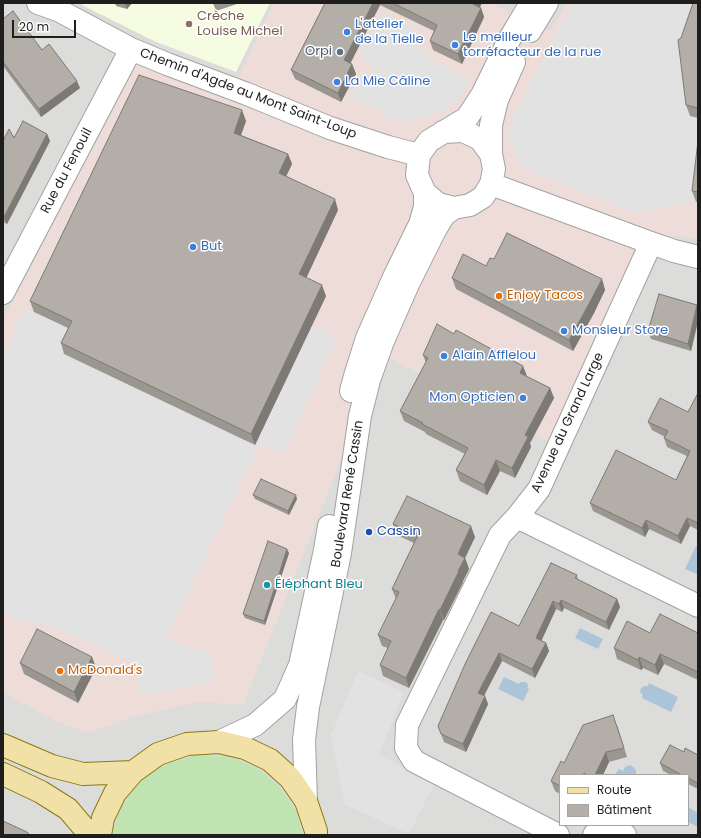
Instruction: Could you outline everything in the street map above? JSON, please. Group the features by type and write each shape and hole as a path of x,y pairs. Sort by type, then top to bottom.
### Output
{"main road":[{"path":"100,835 104,818 115,793 133,772 158,754 188,744 219,742 245,748 270,760 290,778 306,801 316,835"},
{"path":"3,745 52,766 83,774 133,772"},
{"path":"3,774 41,792 68,809 90,835"}],"street":[{"path":"531,3 509,40 482,95 467,118 429,141 419,154 417,175 425,193 438,204 454,208 470,205 483,197 491,184 494,168 491,154 491,125 497,100 522,46 547,3"},
{"name":"Chemin d'Agde au Mont Saint-Loup","path":"52,5 131,48 167,64 247,94 330,128 388,147 419,154"},
{"name":"Rue du Fenouil","path":"3,293 131,48"},
{"path":"443,132 462,131 480,139 491,154"},
{"path":"491,184 651,243 698,257"},
{"name":"Boulevard René Cassin","path":"219,742 255,724 285,699 300,666 325,550 346,413 354,376 367,338 420,224 425,206 425,193"},
{"name":"Boulevard René Cassin","path":"306,801 304,740 308,707 340,553 354,451 362,408 369,380 383,341 409,282 444,214 454,208"},
{"name":"Avenue du Grand Large","path":"558,835 414,761 406,748 407,725 500,535 540,489 651,243"},
{"path":"517,517 698,606"},
{"path":"3,734 52,766"},
{"path":"594,835 619,832 625,835"}],"shaded area":[{"path":"3,3 698,3 698,835 3,835"},
{"name":"Crèche Louise Michel","path":"83,3 270,3 236,72 156,42 82,5"},
{"path":"274,3 491,3 550,31 567,3 698,3 698,238 669,236 640,255 551,443 383,355 243,705 199,702 132,717 88,733 58,722 3,693 3,319 144,50 235,84"},
{"path":"573,3 698,3 681,51 677,53 676,56 677,59 682,59 690,116 698,118 698,186 696,202 632,212 522,168 507,130 565,15"},
{"path":"380,11 413,27 405,43 427,52 430,60 470,79 457,101 442,111 413,121 382,119 383,111 350,98 361,70 372,75 373,65 359,58"},
{"path":"25,308 75,331 311,326 337,338 283,454 260,444 166,638 210,654 216,681 140,695 134,663 62,631 15,619 3,614 3,356"},
{"path":"358,671 404,692 379,755 434,784 409,834 344,804 331,735"}],"green space":[{"path":"198,755 229,757 256,767 280,787 296,811 303,835 113,835 113,830 121,809 131,792 147,776 168,763"}],"water":[{"path":"696,546 698,547 697,574 685,569"},
{"path":"580,628 603,639 598,649 575,638"},
{"path":"504,677 519,684 520,682 527,683 527,688 529,689 523,701 498,689"},
{"path":"649,683 678,697 671,712 642,698 643,695 640,692 641,688 648,686"},
{"path":"630,765 635,769 636,774 616,774 619,769 623,771 625,767"},
{"path":"689,808 698,813 698,827 689,822"}],"building":[{"path":"325,3 373,3 344,60 352,64 338,93 291,70"},
{"path":"393,3 473,3 481,8 458,54 430,41 437,25"},
{"path":"693,3 698,3 698,108 686,105 678,40 681,38"},
{"path":"13,11 42,50 49,44 77,81 39,109 3,62 3,19"},
{"name":"But","path":"139,75 242,110 234,133 288,154 279,173 335,199 299,274 322,285 251,434 61,343 72,321 30,301"},
{"path":"23,121 47,134 4,217 3,141 9,129 14,138"},
{"path":"698,141 698,192 692,191"},
{"path":"507,233 602,279 569,340 452,278 463,254 486,266 490,258 494,259"},
{"path":"659,294 697,305 688,344 648,331"},
{"path":"437,324 454,334 456,330 523,366 520,373 550,388 525,435 528,437 512,468 496,460 484,485 456,470 468,448 400,411 428,358 423,355"},
{"path":"697,395 698,523 687,518 678,536 646,520 642,528 590,503 616,450 676,480 690,451 664,438 668,431 648,422 660,398 688,412"},
{"path":"261,479 296,495 288,511 253,495"},
{"path":"407,496 471,526 458,554 465,558 406,678 380,665 391,641 378,635 399,592 392,589 418,535 393,524"},
{"name":"Éléphant Bleu","path":"268,541 287,549 264,621 243,614"},
{"path":"551,563 577,575 575,578 617,599 606,622 561,600 559,604 553,601 536,638 546,643 532,669 499,653 478,693 485,696 463,744 441,734 438,726 466,662 491,612 519,626"},
{"path":"660,614 698,633 698,672 660,654 655,665 639,657 638,660 614,648 627,621 650,633"},
{"name":"McDonald's","path":"37,629 92,657 74,692 20,663"},
{"path":"613,715 624,748 606,752 595,774 559,774 559,785 551,781 561,761 564,763 583,725"},
{"path":"670,745 684,752 685,748 698,755 698,783 689,778 689,774 680,774 660,763"},
{"path":"3,821 27,832 30,835 3,835"}],"place":[{"name":"Crèche Louise Michel","path":"189,24"},
{"name":"L'atelier de la Tielle","path":"347,32"},
{"name":"Le meilleur torréfacteur de la rue","path":"455,45"},
{"name":"Orpi","path":"340,52"},
{"name":"La Mie Câline","path":"337,82"},
{"name":"But","path":"193,247"},
{"name":"Enjoy Tacos","path":"499,296"},
{"name":"Monsieur Store","path":"564,331"},
{"name":"Alain Afflelou","path":"444,356"},
{"name":"Mon Opticien","path":"523,398"},
{"name":"Cassin","path":"369,532"},
{"name":"Éléphant Bleu","path":"267,585"},
{"name":"McDonald's","path":"60,671"}]}
